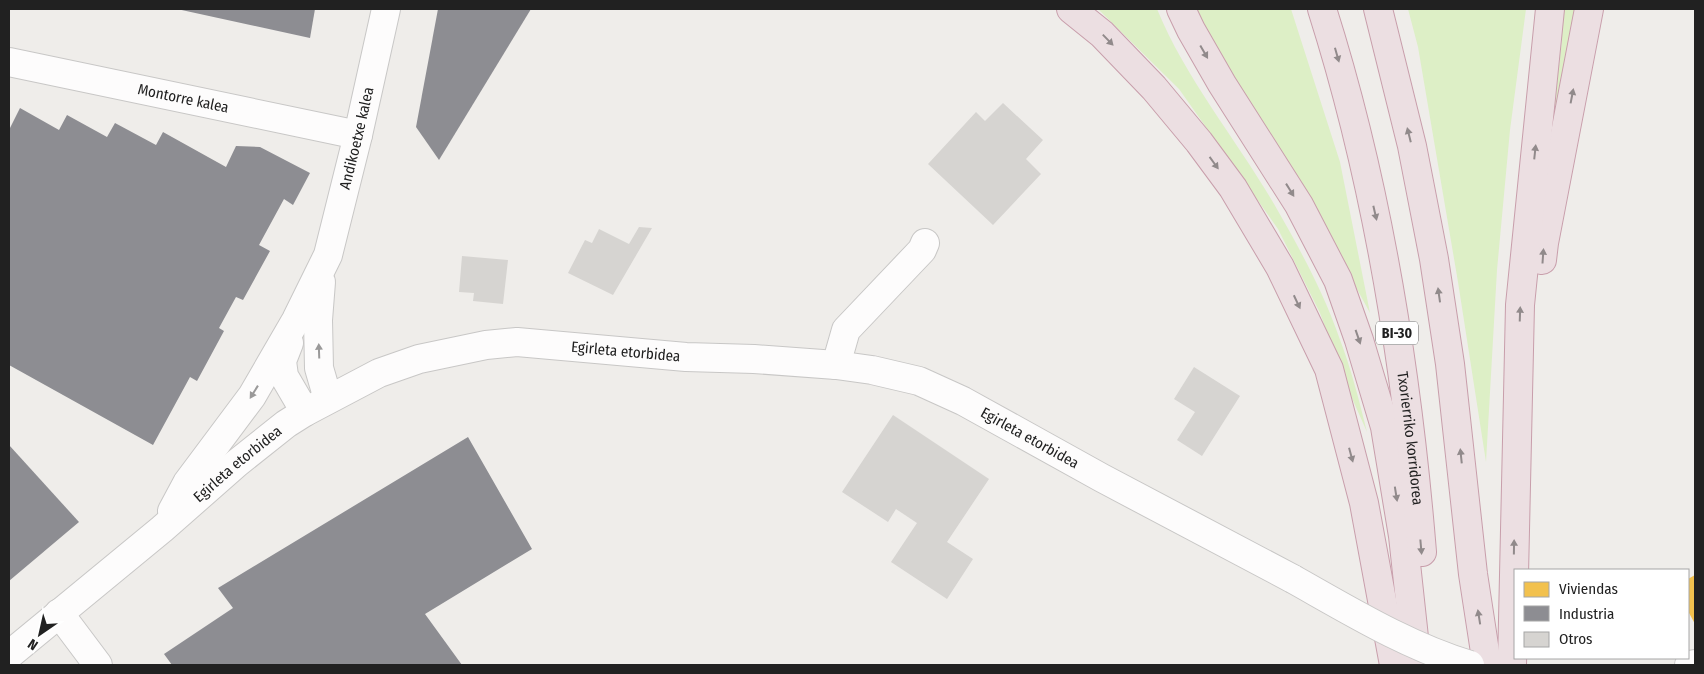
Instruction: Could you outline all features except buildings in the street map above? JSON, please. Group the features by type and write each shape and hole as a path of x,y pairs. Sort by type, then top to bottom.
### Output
{"highway":[{"path":"1071,9 1102,34 1154,88 1199,142 1233,188 1280,267 1329,370 1364,503 1394,665"},
{"path":"1181,9 1222,84 1299,205 1338,280 1360,340 1385,427 1402,536 1417,665"},
{"name":"Txorierriko korridorea","path":"1322,9 1350,104 1379,232 1400,349 1416,480 1426,604 1426,665"},
{"path":"1378,9 1412,146 1434,259 1456,419 1473,574 1487,665"},
{"path":"1512,665 1520,305 1550,9"},
{"path":"1517,407 1537,327 1544,242 1589,9"}],"street":[{"name":"Andikoetxe kalea","path":"323,266 328,255 358,135 386,9"},
{"name":"Montorre kalea","path":"9,62 358,135"},
{"path":"836,365 846,330 922,250 925,243"},
{"path":"162,529 187,483 252,396 296,320 323,266"},
{"path":"323,266 318,320 319,368 328,399"},
{"path":"296,320 282,361 284,376 305,412"},
{"name":"Egirleta etorbidea","path":"9,655 162,529 237,463 286,424 305,412 379,373 419,359 486,345 516,342 686,357 754,359 836,365 872,370 919,381 945,393 1398,637 1441,656 1470,665"},
{"path":"59,613 98,665"},
{"path":"1689,665 1695,664"}],"green space":[{"path":"1098,9 1157,9 1183,62 1263,186 1312,273 1327,305 1343,349 1367,432 1347,387 1320,313 1278,229 1179,89"},
{"path":"1195,9 1291,9 1340,162 1370,313 1319,219 1206,35"},
{"path":"1408,9 1526,9 1510,130 1497,270 1486,462 1418,47"},
{"path":"1562,9 1585,9 1538,234 1562,41"}]}
